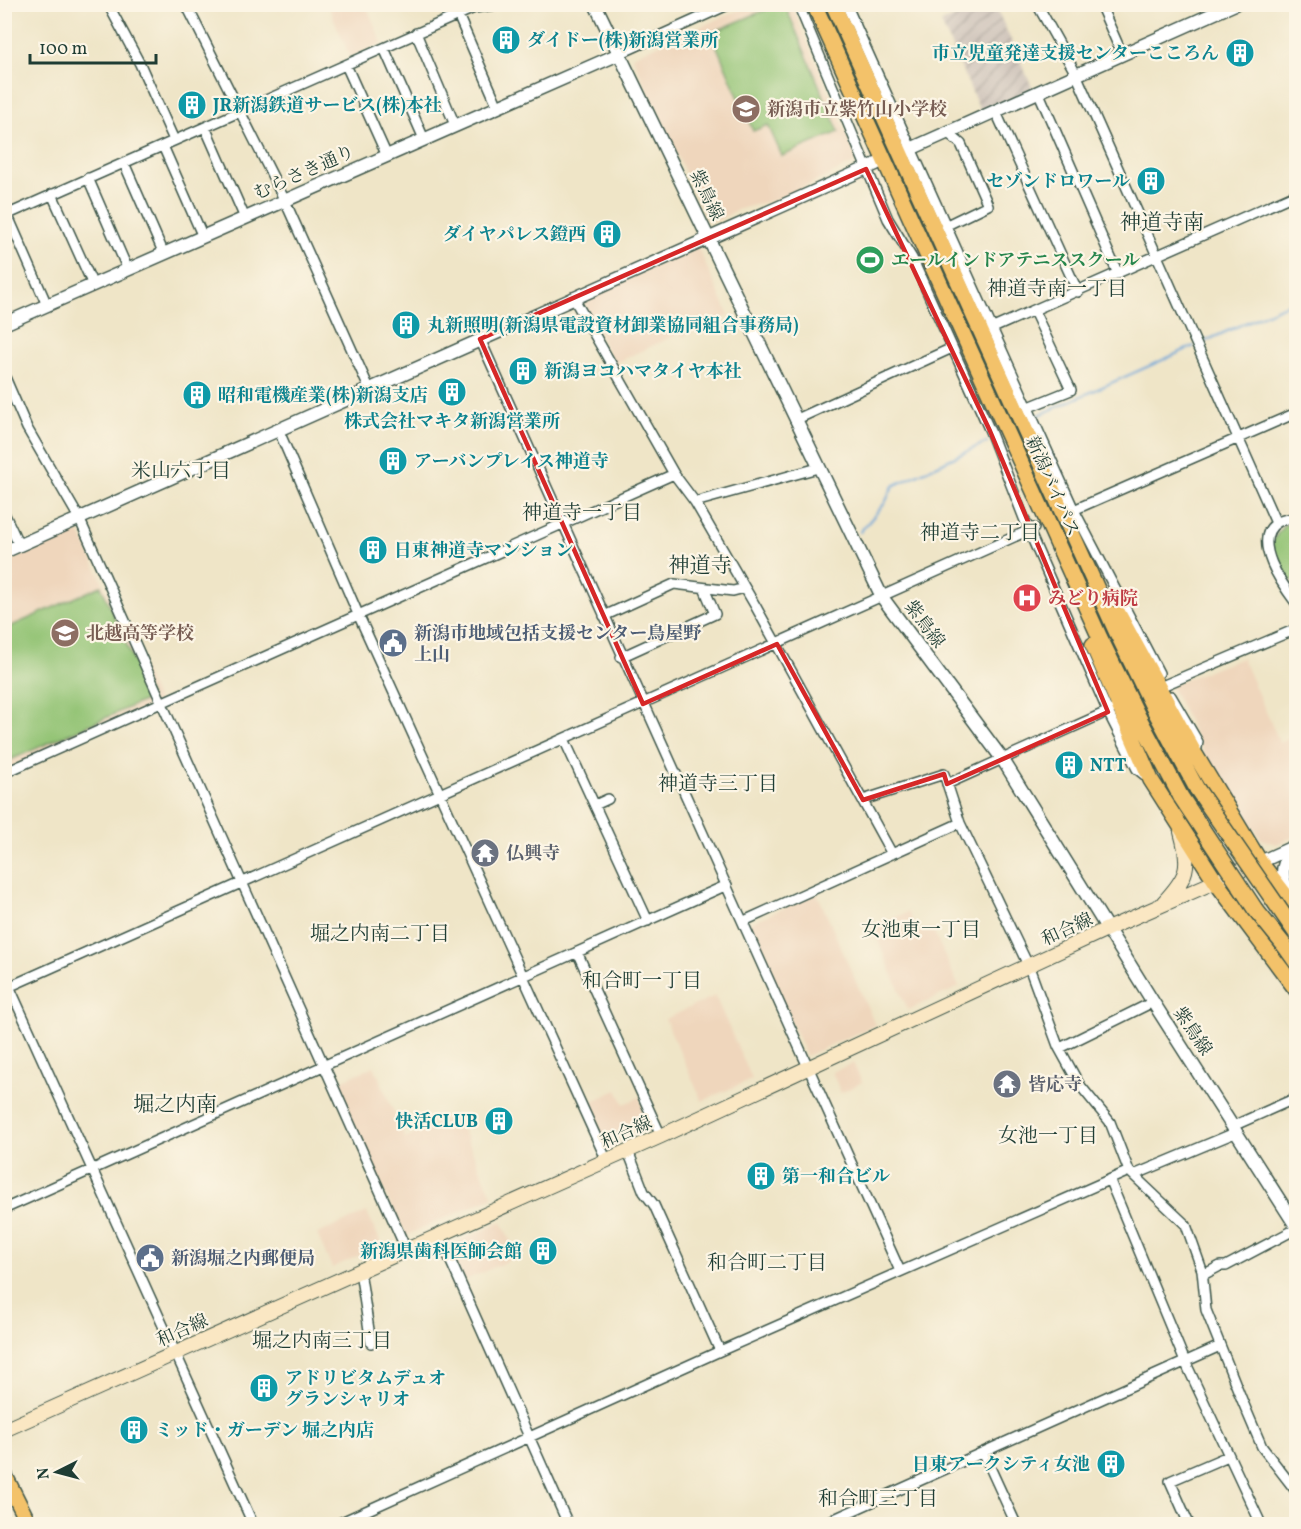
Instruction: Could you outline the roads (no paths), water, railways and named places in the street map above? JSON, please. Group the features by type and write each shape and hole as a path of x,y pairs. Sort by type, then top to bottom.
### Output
{"main road":[{"name":"新潟バイパス","path":"814,4 1139,718 1181,797 1230,872 1296,962"},
{"name":"新潟バイパス","path":"833,4 1150,701 1197,789 1296,933"},
{"path":"1027,476 1116,702 1151,780 1216,882 1296,989"},
{"path":"1078,546 1196,756 1260,862 1294,906"},
{"path":"1216,882 1224,871 1229,850 1230,830 1223,801"},
{"path":"1160,906 1178,887 1187,871 1181,832 1170,809"},
{"path":"1260,862 1244,874 1240,889 1251,921 1269,953"},
{"name":"和合線","path":"4,1430 607,1161 1107,930 1260,862"},
{"path":"4,1474 29,1524"}],"street":[{"path":"108,4 140,64 174,140"},
{"path":"186,4 285,201 369,388"},
{"path":"47,305 6,215 242,112 458,15 472,6 502,4"},
{"name":"紫鳥線","path":"595,4 882,597 1003,760 1152,1002 1295,1222"},
{"path":"619,54 730,4"},
{"path":"798,4 871,166 888,219 912,258 1137,769 1151,780"},
{"path":"846,4 908,150 946,225 1029,407 1072,511 1163,685 1198,742 1196,756"},
{"path":"1037,4 1076,74 1160,256 1276,523"},
{"path":"1100,4 1122,54"},
{"path":"908,150 1235,4"},
{"path":"458,15 498,106"},
{"path":"416,33 455,126"},
{"path":"384,48 424,140"},
{"name":"むらさき通り","path":"4,324 619,54"},
{"path":"346,65 387,156"},
{"path":"1038,91 1118,274"},
{"path":"995,110 1078,292"},
{"path":"205,127 245,218"},
{"path":"946,225 988,205 961,144 947,132"},
{"path":"163,146 202,237"},
{"path":"124,163 164,254"},
{"path":"4,552 707,237 871,166"},
{"path":"88,178 128,270"},
{"path":"992,329 1296,194"},
{"path":"52,195 93,285"},
{"path":"573,297 674,474 695,502 745,588 892,854"},
{"path":"1029,407 1071,390 1034,310"},
{"path":"480,339 564,524 621,657 728,885 900,1271"},
{"path":"795,420 952,348"},
{"path":"4,375 27,428 79,518 406,1249"},
{"path":"1072,511 1296,413"},
{"path":"278,429 358,614 607,1161"},
{"path":"695,502 818,468"},
{"path":"4,773 674,474"},
{"path":"4,513 19,545"},
{"path":"1296,517 1276,523 1267,537 1269,557 1282,584 1296,603"},
{"path":"7,988 1031,530"},
{"path":"604,616 674,584 733,591 745,588"},
{"path":"621,657 715,614 704,588"},
{"path":"1163,685 1296,629"},
{"path":"946,784 1111,711"},
{"path":"564,739 648,921"},
{"path":"862,800 944,774 960,823 1029,967 1060,1048 1079,1084 1110,1122 1132,1173 1186,1225 1203,1275 1206,1310 1262,1448 1296,1491"},
{"path":"595,805 608,799"},
{"path":"744,921 960,823"},
{"path":"1260,862 1296,846"},
{"path":"1294,906 1282,872 1288,855 1296,846"},
{"path":"4,1209 728,885"},
{"path":"577,952 661,1136"},
{"path":"4,975 7,988 253,1524"},
{"path":"1060,1048 1152,1002"},
{"path":"337,1524 359,1520 720,1351 900,1271 1235,1129 1296,1098"},
{"path":"628,1151 644,1192 654,1205 720,1351"},
{"path":"1110,1181 1187,1363 1261,1524"},
{"path":"1203,1275 1220,1266 1226,1266 1295,1222"},
{"path":"439,1235 568,1524"},
{"path":"360,1271 371,1343"},
{"path":"823,1524 1187,1363 1220,1346"},
{"path":"983,1452 1016,1524"},
{"path":"1189,1524 1170,1481 1228,1456"}],"waterway":[{"path":"1199,344 1296,300"},
{"path":"1037,416 1194,346"},
{"path":"860,532 885,503 893,486 987,442"}],"place":[{"name":"ダイドー(株)新潟営業所","path":"506,40"},
{"name":"市立児童発達支援センターこころん","path":"1240,53"},
{"name":"JR新潟鉄道サービス(株)本社","path":"192,105"},
{"name":"新潟市立紫竹山小学校","path":"746,109"},
{"name":"セゾンドロワール","path":"1151,181"},
{"name":"ダイヤパレス鐙西","path":"607,234"},
{"name":"エールインドアテニススクール","path":"870,260"},
{"name":"丸新照明(新潟県電設資材卸業協同組合事務局)","path":"406,325"},
{"name":"新潟ヨコハマタイヤ本社","path":"523,371"},
{"name":"株式会社マキタ新潟営業所","path":"452,392"},
{"name":"昭和電機産業(株)新潟支店","path":"197,395"},
{"name":"アーバンプレイス神道寺","path":"393,461"},
{"name":"日東神道寺マンション","path":"373,550"},
{"name":"みどり病院","path":"1027,598"},
{"name":"北越高等学校","path":"65,633"},
{"name":"新潟市地域包括支援センター鳥屋野 上山","path":"393,643"},
{"name":"NTT","path":"1069,765"},
{"name":"仏興寺","path":"485,853"},
{"name":"皆応寺","path":"1007,1084"},
{"name":"快活CLUB","path":"499,1121"},
{"name":"第一和合ビル","path":"761,1176"},
{"name":"新潟県歯科医師会館","path":"543,1251"},
{"name":"新潟堀之内郵便局","path":"150,1258"},
{"name":"アドリビタムデュオ グランシャリオ","path":"264,1388"},
{"name":"ミッド・ガーデン 堀之内店","path":"134,1430"},
{"name":"日東アークシティ女池","path":"1111,1464"}],"district":[{"name":"神道寺南","path":"1162,222"},
{"name":"神道寺南一丁目","path":"1057,288"},
{"name":"米山六丁目","path":"181,470"},
{"name":"神道寺一丁目","path":"582,512"},
{"name":"神道寺二丁目","path":"980,532"},
{"name":"神道寺","path":"700,565"},
{"name":"神道寺三丁目","path":"718,783"},
{"name":"女池東一丁目","path":"921,929"},
{"name":"堀之内南二丁目","path":"380,933"},
{"name":"和合町一丁目","path":"642,980"},
{"name":"堀之内南","path":"175,1104"},
{"name":"女池一丁目","path":"1048,1135"},
{"name":"和合町二丁目","path":"767,1262"},
{"name":"堀之内南三丁目","path":"322,1340"},
{"name":"和合町三丁目","path":"878,1498"}]}
